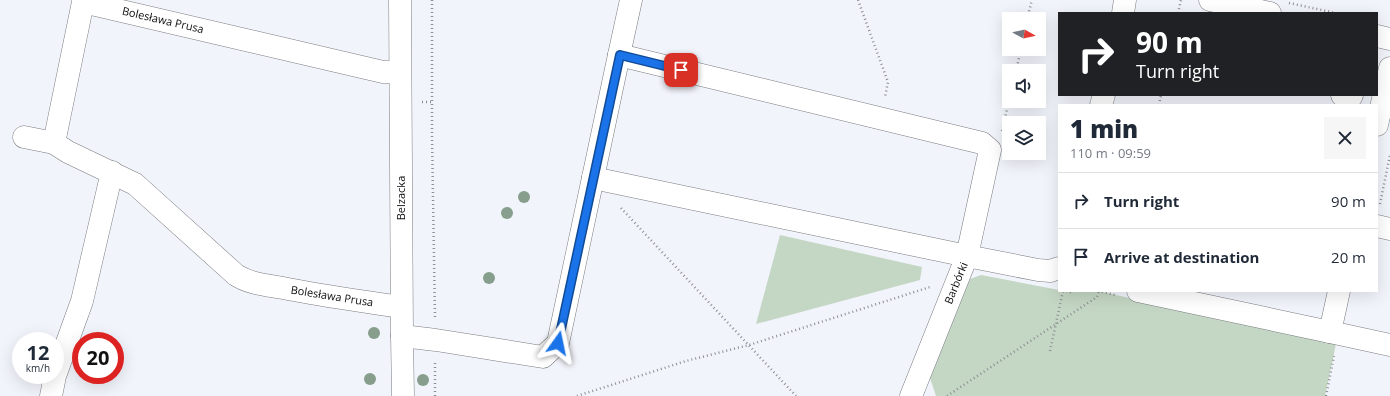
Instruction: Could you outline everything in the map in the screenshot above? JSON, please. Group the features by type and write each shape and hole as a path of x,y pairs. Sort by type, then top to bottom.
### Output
{"street":[{"name":"Belzacka","path":"400,0 401,307 403,396"},
{"path":"402,336 543,357 558,343 631,0"},
{"path":"1122,12 1125,0"},
{"path":"1204,12 1206,0"},
{"path":"1210,0 1277,7"},
{"name":"Bolesława Prusa","path":"400,72 383,72 79,1 54,143 68,152 136,184 242,279 254,283 316,295 401,307"},
{"path":"1378,36 1390,39"},
{"path":"593,178 967,256 990,150 982,143 620,55"},
{"path":"1378,121 1390,68"},
{"path":"24,137 54,143"},
{"path":"51,396 55,376 82,301 112,172"},
{"path":"1378,217 1390,229"},
{"name":"Barbórki","path":"911,396 967,256 1038,270 1050,271 1058,268"},
{"path":"1142,292 1332,341 1390,345"},
{"path":"1332,341 1339,292"}],"path":[{"path":"432,0 432,137 436,340 435,396"},
{"path":"858,0 888,82 881,118"},
{"path":"1029,12 1032,0"},
{"path":"1178,12 1181,0"},
{"path":"1277,7 1326,12"},
{"path":"990,150 999,144 1007,108"},
{"path":"1378,217 1390,155"},
{"path":"620,207 796,396"},
{"path":"578,396 686,361 749,345 958,278"},
{"path":"1050,351 1064,292"},
{"path":"947,396 1097,297 1099,292"},
{"path":"1326,396 1332,341"}],"green space":[{"path":"780,235 922,267 920,280 756,324"},
{"path":"981,275 1058,290 1058,292 1102,292 1336,344 1325,396 936,396 929,375 970,279"}],"route":[{"path":"558,343 620,55 681,70"}]}
